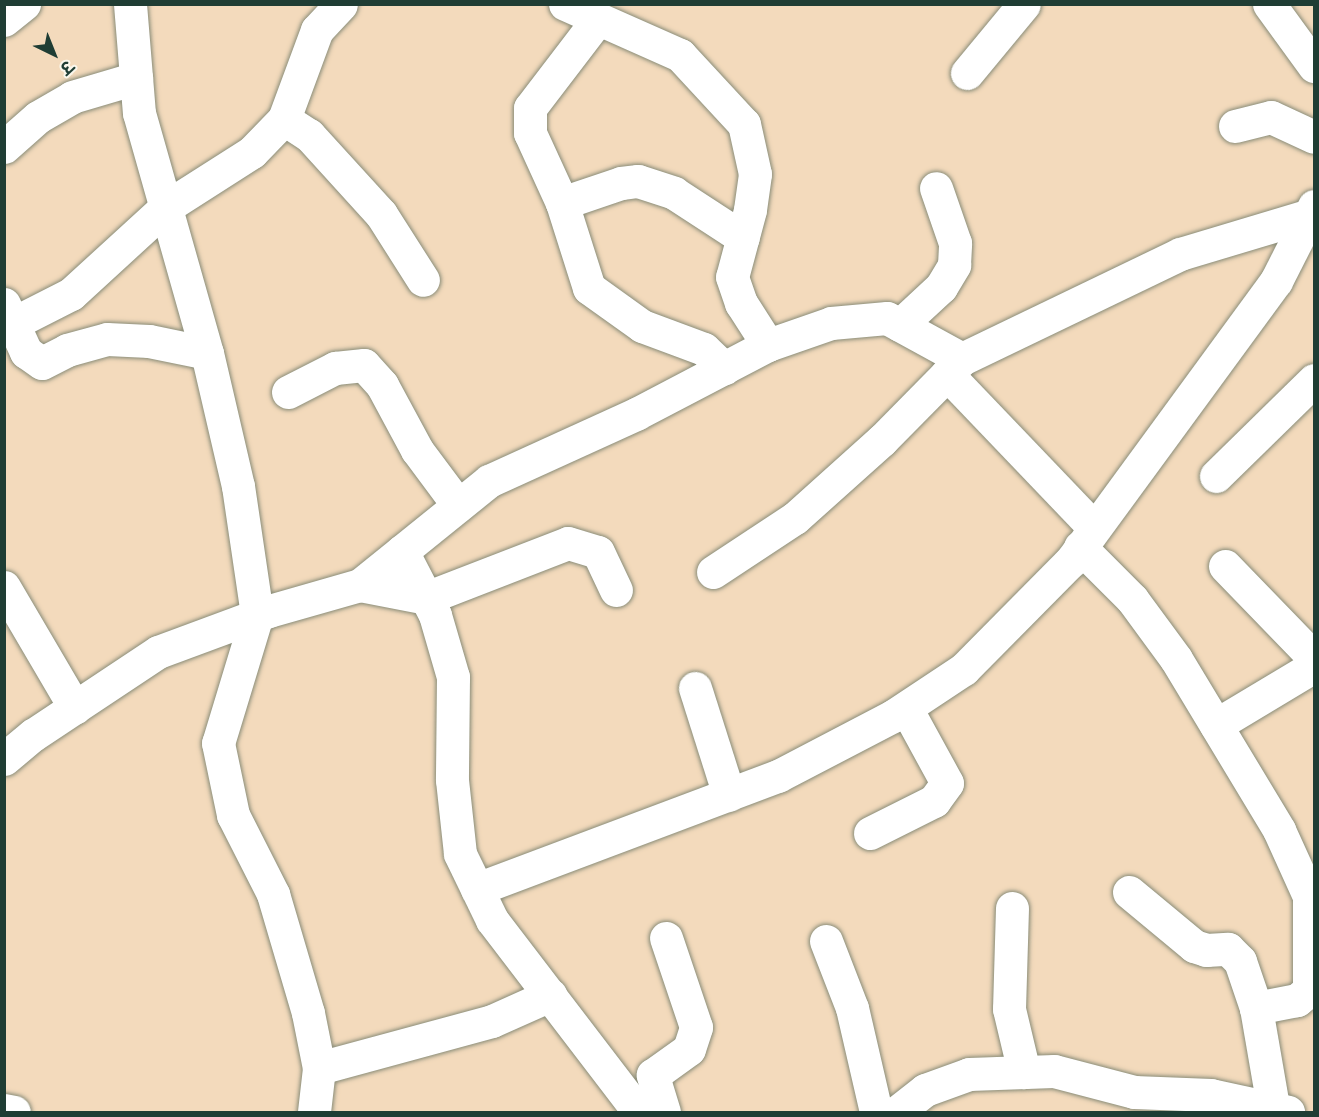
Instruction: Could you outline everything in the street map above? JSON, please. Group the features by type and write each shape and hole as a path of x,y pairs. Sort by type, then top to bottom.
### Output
{"street":[{"path":"4,20 24,4"},
{"path":"130,4 139,112 207,353 238,486 257,615 218,743 232,815 273,894 308,1013 319,1068 314,1113"},
{"path":"207,353 149,341 107,339 67,350 42,363 27,352 8,318 71,294 166,207 252,152 284,119 317,30 340,4"},
{"path":"565,4 680,55 744,124 755,174 743,238 732,277 741,303 768,345"},
{"path":"967,73 1024,4"},
{"path":"1269,4 1314,66"},
{"path":"598,19 527,115 530,133 562,202 589,288 642,326 704,349 723,368"},
{"path":"4,147 38,117 72,97 136,78"},
{"path":"1235,126 1271,117 1314,137"},
{"path":"284,119 309,135 381,214 423,280"},
{"path":"562,202 638,181 674,193 743,238"},
{"path":"900,325 941,287 954,265 955,243 936,188"},
{"path":"713,572 795,518 954,367 1180,254 1311,211"},
{"path":"477,889 778,776 906,708 964,669 1087,537 1276,281 1311,211"},
{"path":"4,759 158,652 257,615 360,585 489,482 636,414 768,345 831,323 887,318 900,325 954,367 1087,537 1176,659 1216,725 1303,855 1309,896 1311,983 1297,1000 1256,1008"},
{"path":"288,392 335,368 364,365 382,385 417,450 458,505"},
{"path":"1216,476 1314,380"},
{"path":"360,585 426,598 568,543 598,552 615,590"},
{"path":"402,551 435,615 453,677 452,780 460,854 492,920 639,1113"},
{"path":"1225,566 1314,658"},
{"path":"4,587 75,708"},
{"path":"1216,725 1314,666"},
{"path":"695,688 729,795"},
{"path":"870,833 934,801 947,783 906,708"},
{"path":"897,1113 925,1090 969,1074 1054,1071 1134,1092 1212,1095 1280,1109 1256,1008 1240,961 1233,953 1194,946 1130,892"},
{"path":"1012,908 1009,1009 1024,1072"},
{"path":"664,1113 653,1075 689,1049 696,1028 666,938"},
{"path":"826,941 852,1008 876,1113"},
{"path":"319,1068 492,1021 550,995"},
{"path":"4,1110 14,1113"}]}
